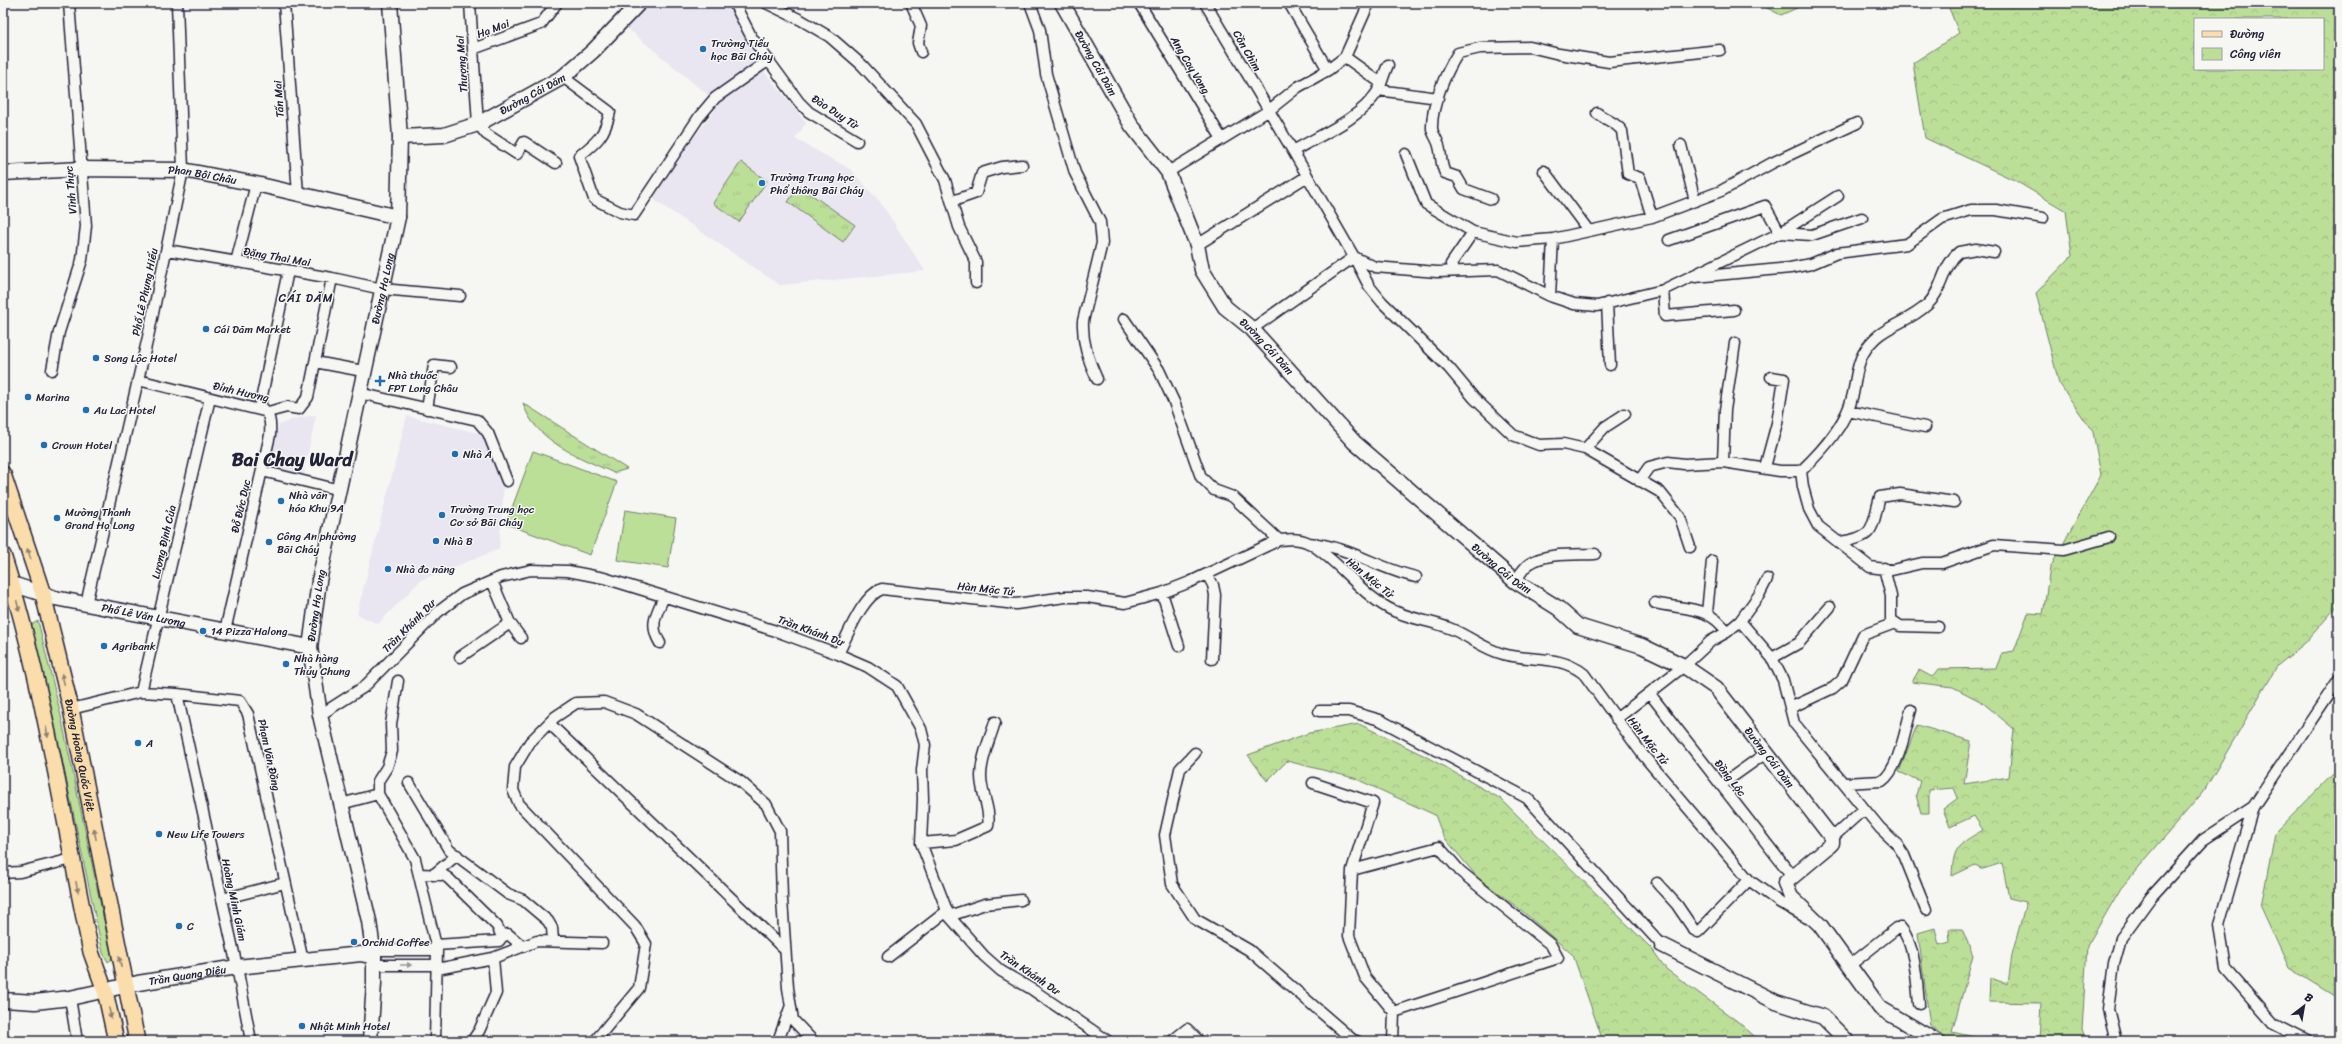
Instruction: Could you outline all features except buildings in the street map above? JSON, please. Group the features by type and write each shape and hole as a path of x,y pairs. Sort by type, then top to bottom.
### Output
{"main road":[{"name":"Đường Hoàng Quốc Việt","path":"3,474 43,594 71,709 137,1041"},
{"path":"3,555 8,582 40,694 91,952 105,991 116,1041"}],"street":[{"name":"Vĩnh Thực","path":"52,370 59,332 82,260 86,226 69,3"},
{"name":"Phố Lê Phụng Hiểu","path":"86,604 138,380 183,170 177,3"},
{"name":"Tấn Mai","path":"284,3 298,194"},
{"name":"Đường Hạ Long","path":"370,1041 373,957 369,921 320,715 310,647 319,581 340,490 363,371 398,217 400,136 390,3"},
{"name":"Thượng Mai","path":"470,3 478,124"},
{"name":"Hạ Mai","path":"473,49 540,24 557,3"},
{"name":"Đường Cái Dăm","path":"400,136 444,135 478,124 563,77 593,51 639,3"},
{"name":"Đào Duy Từ","path":"734,3 752,38 799,102 809,112 857,141"},
{"path":"766,3 801,20 830,37 862,66 916,124 945,180 953,201 952,204 959,226 976,262 976,283"},
{"path":"911,3 920,26 918,43 921,52"},
{"path":"1030,3 1040,30 1046,74 1066,146 1075,173 1100,222 1100,249 1083,320 1082,331 1087,356 1097,379"},
{"name":"Đường Cái Dăm","path":"1062,3 1132,126 1168,172 1197,245 1202,270 1225,307 1252,329 1354,442 1515,581 1558,608 1578,626 1642,646 1684,666 1716,688 1832,838"},
{"name":"Ang Cay Vong","path":"1138,3 1222,139"},
{"name":"Cồn Chìm","path":"1205,3 1293,151 1306,177 1354,256 1369,286 1382,302 1444,362 1474,398 1513,435 1539,445 1563,444 1586,449 1660,492 1680,517 1690,548"},
{"path":"1289,3 1328,70"},
{"path":"1168,172 1268,111 1298,87 1328,70 1345,56 1369,3"},
{"path":"1491,199 1464,188 1457,177 1446,173 1440,163 1439,146 1432,130 1438,98 1448,70 1458,53 1480,48 1530,46 1559,54 1609,62 1720,50"},
{"path":"1345,56 1379,86 1438,98"},
{"path":"563,77 610,112 607,129 595,144 579,156 594,199 620,212 634,215 699,117 711,103 769,60"},
{"path":"1293,151 1348,121 1369,102 1379,86 1388,65"},
{"path":"1597,113 1606,121 1618,125 1622,131 1628,174 1640,178 1652,217"},
{"path":"1406,154 1426,204 1473,232 1516,242 1553,239 1652,217 1721,191 1772,162 1857,123"},
{"path":"478,124 486,134 517,154 524,142 556,163"},
{"path":"1681,144 1695,201"},
{"path":"953,201 976,193 982,173 1002,167 1022,164"},
{"name":"Phan Bội Châu","path":"3,173 81,169 183,170 256,184 398,217"},
{"path":"1544,171 1588,230"},
{"path":"1197,245 1306,177"},
{"path":"236,262 256,184"},
{"path":"1252,329 1354,256 1375,267 1453,271 1498,270 1550,296 1574,304 1597,306 1663,290 1780,233 1838,196"},
{"path":"1669,240 1765,206 1780,233"},
{"path":"1687,278 1790,268 1810,264 1837,253 1907,244 1942,220 1971,210 1996,210 2043,218"},
{"path":"1780,233 1812,235 1862,218"},
{"path":"1453,271 1451,264 1473,232"},
{"path":"1550,296 1553,239"},
{"path":"1639,481 1649,467 1668,462 1684,464 1723,462 1765,467 1780,471 1801,471 1831,438 1848,411 1853,394 1855,372 1863,354 1872,340 1885,329 1915,315 1928,304 1937,291 1946,267 1959,252 1976,249 1994,252"},
{"name":"Đặng Thai Mai","path":"167,250 332,278 382,289 460,296"},
{"name":"Đỗ Đức Dục","path":"225,631 270,434 271,420 268,412 260,405 288,271"},
{"name":"Đỉnh Hương","path":"138,380 268,412 287,407 299,409 308,397 332,278"},
{"path":"1663,290 1665,316 1734,310"},
{"path":"1607,303 1610,365"},
{"path":"1124,320 1159,370 1174,402 1201,477 1214,490 1233,497 1279,540"},
{"path":"1723,462 1726,410 1735,343"},
{"path":"315,362 363,371"},
{"path":"427,409 434,365 451,367"},
{"path":"1765,467 1777,423 1784,379 1771,377"},
{"path":"359,393 477,420 488,433 508,481"},
{"name":"Lương Định Của","path":"141,692 210,398"},
{"path":"1848,411 1925,427"},
{"path":"1586,449 1605,427 1625,414"},
{"path":"262,471 340,490"},
{"path":"1801,471 1803,487 1809,509 1818,526 1870,567 1892,570 1922,563 1942,563 1994,545 2064,550 2109,537"},
{"path":"1840,542 1861,539 1870,531 1880,498 1900,494 1954,502"},
{"name":"Hàn Mặc Tử","path":"838,654 862,608 874,592 882,589 1016,604 1065,597 1087,597 1125,603 1162,593 1207,574 1279,540 1295,539 1308,543 1326,556 1371,597 1389,609 1407,617 1431,621 1450,628 1486,649 1504,655 1552,659 1574,666 1584,674 1616,720 1643,755 1750,880 1779,902 1820,925"},
{"path":"1308,543 1340,548 1386,569 1416,577"},
{"path":"1515,581 1528,564 1535,561 1550,556 1595,554"},
{"path":"1706,612 1712,561"},
{"path":"1884,568 1891,596 1891,620 1900,626 1938,627"},
{"name":"Trần Khánh Dư","path":"320,715 364,687 438,612 462,594 492,581 531,570 568,571 604,578 776,631 838,654 868,667 897,686 921,729 925,745 922,770 923,799 921,843 948,914 984,956 1002,972 1033,990 1108,1041"},
{"path":"1207,574 1213,585 1215,595 1212,659"},
{"path":"1616,720 1684,666 1711,641 1727,632 1740,621 1759,595 1767,579"},
{"path":"492,581 510,623 521,638"},
{"name":"Phố Lê Văn Lương","path":"8,582 43,594 86,604 310,647"},
{"path":"1162,593 1180,646"},
{"path":"660,643 654,634 653,623 664,597"},
{"path":"1656,603 1678,608 1699,609 1720,622 1727,632"},
{"path":"1772,658 1800,643 1830,607"},
{"path":"1740,621 1772,658 1782,680 1794,723 1864,809 1880,828 1896,843 1904,854 1926,910"},
{"path":"460,657 510,623"},
{"path":"1790,708 1834,688 1842,680 1863,635 1895,623"},
{"path":"2307,1041 2274,1024 2226,969 2219,925 2253,807 2339,679"},
{"path":"398,681 391,724 392,751 387,767 378,781 378,794 409,848 420,874 437,948 435,1041"},
{"name":"Phạm Văn Đồng","path":"71,709 141,692 177,694 240,701 248,714 303,961"},
{"name":"Hoàng Minh Giám","path":"177,694 237,967 250,1041"},
{"name":"Đồng Lộc","path":"1650,694 1792,876"},
{"path":"595,1041 639,988 646,944 635,926 519,804 513,790 515,767 530,742 549,723 576,703 604,702 636,714 740,782 766,804 780,831 785,950 791,1006 794,1020 813,1041"},
{"path":"1844,783 1882,781 1885,779 1892,770 1911,710"},
{"path":"1319,711 1349,711 1380,720 1527,798 1662,945 1776,1002 1823,1017 1847,1041"},
{"path":"921,843 956,840 988,826 990,817 984,797 982,763 996,722"},
{"path":"549,723 785,950"},
{"path":"1195,753 1180,769 1165,835 1172,884 1196,919 1249,950 1353,1040 1357,1041"},
{"path":"1721,785 1766,753"},
{"path":"409,783 449,850 508,894 524,900 548,921 552,928 553,940"},
{"path":"1313,784 1373,803 1352,870 1349,936 1365,977 1394,1012 1393,1041"},
{"path":"341,804 378,794"},
{"path":"2116,1041 2108,1009 2114,963 2121,938 2151,897 2203,840 2253,807"},
{"path":"1864,809 1832,838 1832,843 1827,848 1785,883 1786,888 1803,911 1820,925 1880,1008 1936,1041"},
{"path":"1352,870 1439,847 1460,871 1552,945 1558,958 1394,1012"},
{"path":"433,876 457,855"},
{"path":"3,873 20,872 72,859"},
{"path":"420,874 442,876 453,882 497,926 502,937"},
{"path":"1657,883 1677,905 1694,930 1698,932 1750,880"},
{"path":"222,899 285,883"},
{"path":"888,956 948,914 985,904 1021,900"},
{"path":"1849,966 1897,928 1901,928 1907,935 1918,985 1919,1004"},
{"path":"373,957 481,942 500,941 502,937 508,934 522,946"},
{"path":"373,957 437,967 489,959 537,941 553,940 602,943"},
{"path":"472,1041 479,1032 496,993 489,959 481,942"},
{"name":"Trần Quang Diệu","path":"7,1002 35,1002 70,998 125,986 237,967 361,954 373,957"},
{"path":"70,998 77,1041"},
{"path":"778,1041 791,1006"},
{"path":"1172,1041 1187,1029 1199,1041"}],"shaded area":[{"name":"Trường Trung học Phổ thông Bãi Cháy","path":"648,3 729,3 763,70 806,123 795,139 850,169 880,202 925,271 780,285 650,197 719,104 627,28"},
{"path":"316,415 303,476 269,469 279,425 297,418"},
{"name":"Trường Trung học Cơ sở Bãi Cháy","path":"407,416 486,435 504,481 499,549 421,580 378,624 357,614"}],"green space":[{"path":"1757,3 1808,3 1781,15"},
{"path":"1947,3 2339,3 2339,604 2305,643 2277,666 2204,791 2121,888 2087,946 2082,1031 2088,1041 2039,1041 2041,1003 1989,1002 1990,978 2008,984 2012,955 2026,902 2009,898 2002,863 1983,869 1975,865 1952,876 1954,858 1959,847 1968,839 1983,830 1974,816 1950,827 1943,809 1958,798 1954,788 1929,790 1929,813 1921,813 1916,795 1920,781 1899,772 1917,725 1971,741 1964,784 2009,777 2014,729 1982,702 1953,687 1912,682 1919,670 1932,677 1938,669 1996,668 2002,653 2014,651 2028,613 2043,614 2050,568 2101,475 2093,432 2059,383 2036,293 2072,256 2066,211 2014,180 1925,138 1913,63 1959,33"},
{"path":"741,162 767,181 739,222 713,203"},
{"path":"799,186 855,225 843,242 788,202"},
{"path":"523,403 627,469 614,473 560,447 537,428"},
{"path":"533,451 617,482 590,555 506,524"},
{"path":"625,510 676,518 668,568 617,560"},
{"path":"38,621 61,716 112,959 108,962 103,953 53,717 31,625"},
{"path":"1359,724 1425,756 1501,799 1652,949 1666,969 1737,1021 1760,1041 1603,1041 1573,955 1521,910 1478,878 1443,836 1435,815 1354,778 1287,761 1267,781 1248,755 1309,733"},
{"path":"2339,768 2339,999 2289,968 2261,907 2275,833"},
{"path":"1935,928 1939,945 1950,942 1949,929 1962,929 1973,955 1952,1032 1992,1041 1951,1041 1930,1026 1918,933"}],"place":[{"name":"Trường Tiểu học Bãi Cháy","path":"703,49"},
{"name":"Trường Trung học Phổ thông Bãi Cháy","path":"762,183"},
{"name":"Cái Dăm Market","path":"206,329"},
{"name":"Song Lộc Hotel","path":"96,358"},
{"name":"Nhà thuốc FPT Long Châu","path":"380,381"},
{"name":"Marina","path":"28,397"},
{"name":"Au Lac Hotel","path":"86,410"},
{"name":"Crown Hotel","path":"44,445"},
{"name":"Nhà A","path":"455,454"},
{"name":"Nhà văn hóa Khu 9A","path":"281,501"},
{"name":"Trường Trung học Cơ sở Bãi Cháy","path":"442,515"},
{"name":"Mường Thanh Grand Hạ Long","path":"57,518"},
{"name":"Nhà B","path":"436,541"},
{"name":"Công An phường Bãi Cháy","path":"269,542"},
{"name":"Nhà đa năng","path":"388,569"},
{"name":"14 Pizza Halong","path":"203,631"},
{"name":"Agribank","path":"104,646"},
{"name":"Nhà hàng Thủy Chung","path":"286,664"},
{"name":"A","path":"138,743"},
{"name":"New Life Towers","path":"159,834"},
{"name":"C","path":"179,926"},
{"name":"Orchid Coffee","path":"354,942"},
{"name":"Nhật Minh Hotel","path":"302,1026"}],"district":[{"name":"CÁI DĂM","path":"306,298"},
{"name":"Bai Chay Ward","path":"292,459"}]}
